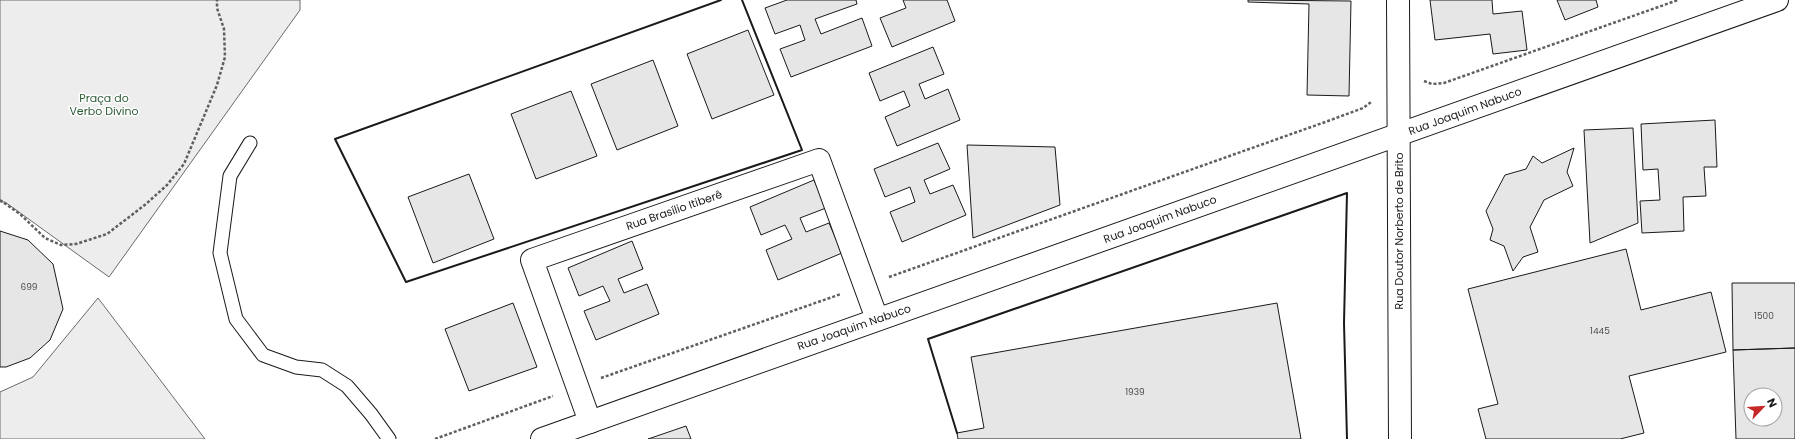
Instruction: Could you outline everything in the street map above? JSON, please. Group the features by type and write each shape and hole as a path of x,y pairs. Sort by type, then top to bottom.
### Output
{"main road":[{"name":"Rua Doutor Norberto de Brito","path":"1398,0 1400,439"},
{"name":"Rua Joaquim Nabuco","path":"542,439 1777,0"},
{"name":"Rua Brasílio Itiberê","path":"590,422 532,260 819,160 877,319"}],"lane":[{"path":"250,143 230,176 220,253 236,319 263,355 296,366 322,370 346,386 371,414 389,439"}],"path":[{"path":"0,200 20,214 45,238 61,245 76,244 107,234 146,204 166,185 184,164 217,85 225,57 224,29 217,8 217,0"},
{"path":"1426,81 1432,84 1444,83 1678,0"},
{"path":"887,277 1335,119 1370,104 1373,97"},
{"path":"600,378 845,293"},
{"path":"435,439 560,393"}],"green space":[{"name":"Praça do Verbo Divino","path":"0,0 300,0 300,10 109,277 5,202 0,202"},
{"path":"98,298 205,439 0,439 0,392 33,377"}],"building":[{"path":"787,0 856,0 857,4 815,19 821,34 862,18 872,46 791,77 780,49 805,40 800,25 775,34 765,8"},
{"path":"903,0 947,0 955,21 892,47 880,18 906,8"},
{"path":"1248,0 1351,1 1349,96 1307,95 1309,4 1248,2"},
{"path":"1430,0 1492,0 1493,14 1522,11 1527,50 1493,54 1490,34 1435,40"},
{"path":"1557,0 1596,0 1598,7 1565,20"},
{"path":"748,30 774,95 712,119 687,54"},
{"path":"933,47 944,74 919,84 925,99 948,89 960,120 897,146 885,117 910,106 904,91 880,101 869,73"},
{"path":"653,60 678,126 617,150 591,84"},
{"path":"571,91 597,156 536,179 511,114"},
{"path":"1715,120 1717,167 1704,167 1706,196 1683,197 1684,231 1642,233 1640,201 1660,200 1658,169 1643,170 1641,124"},
{"path":"1633,128 1638,223 1590,243 1584,130"},
{"path":"938,143 950,169 924,180 930,194 953,185 966,215 902,242 890,212 915,202 910,187 885,197 874,169"},
{"path":"967,145 1055,147 1060,205 973,238"},
{"path":"1574,148 1567,172 1573,186 1544,200 1530,227 1538,252 1523,257 1513,271 1504,246 1490,240 1493,229 1486,211 1505,175 1526,169 1533,156 1542,163"},
{"path":"469,174 494,239 433,263 408,197"},
{"path":"814,180 826,208 800,218 806,232 829,223 842,253 778,280 766,250 792,239 785,225 761,235 750,207"},
{"path":"0,231 28,240 53,264 63,309 50,340 30,358 6,367 0,367"},
{"path":"632,241 643,269 618,279 624,293 647,284 659,314 596,340 584,311 610,301 603,286 579,296 568,268"},
{"path":"1626,249 1641,310 1711,292 1726,352 1629,376 1644,433 1620,439 1486,439 1478,409 1498,404 1468,289"},
{"path":"1732,283 1795,283 1795,348 1733,350"},
{"path":"513,303 537,367 469,391 445,329"},
{"path":"1277,303 1301,439 958,439 957,433 984,428 971,357"},
{"path":"1795,348 1795,439 1736,439 1733,350"},
{"path":"686,426 691,439 648,439"}],"wall":[{"path":"721,0 335,139 406,282 802,150 742,0"},
{"path":"957,433 928,339 1347,193 1344,323 1347,439"}]}
